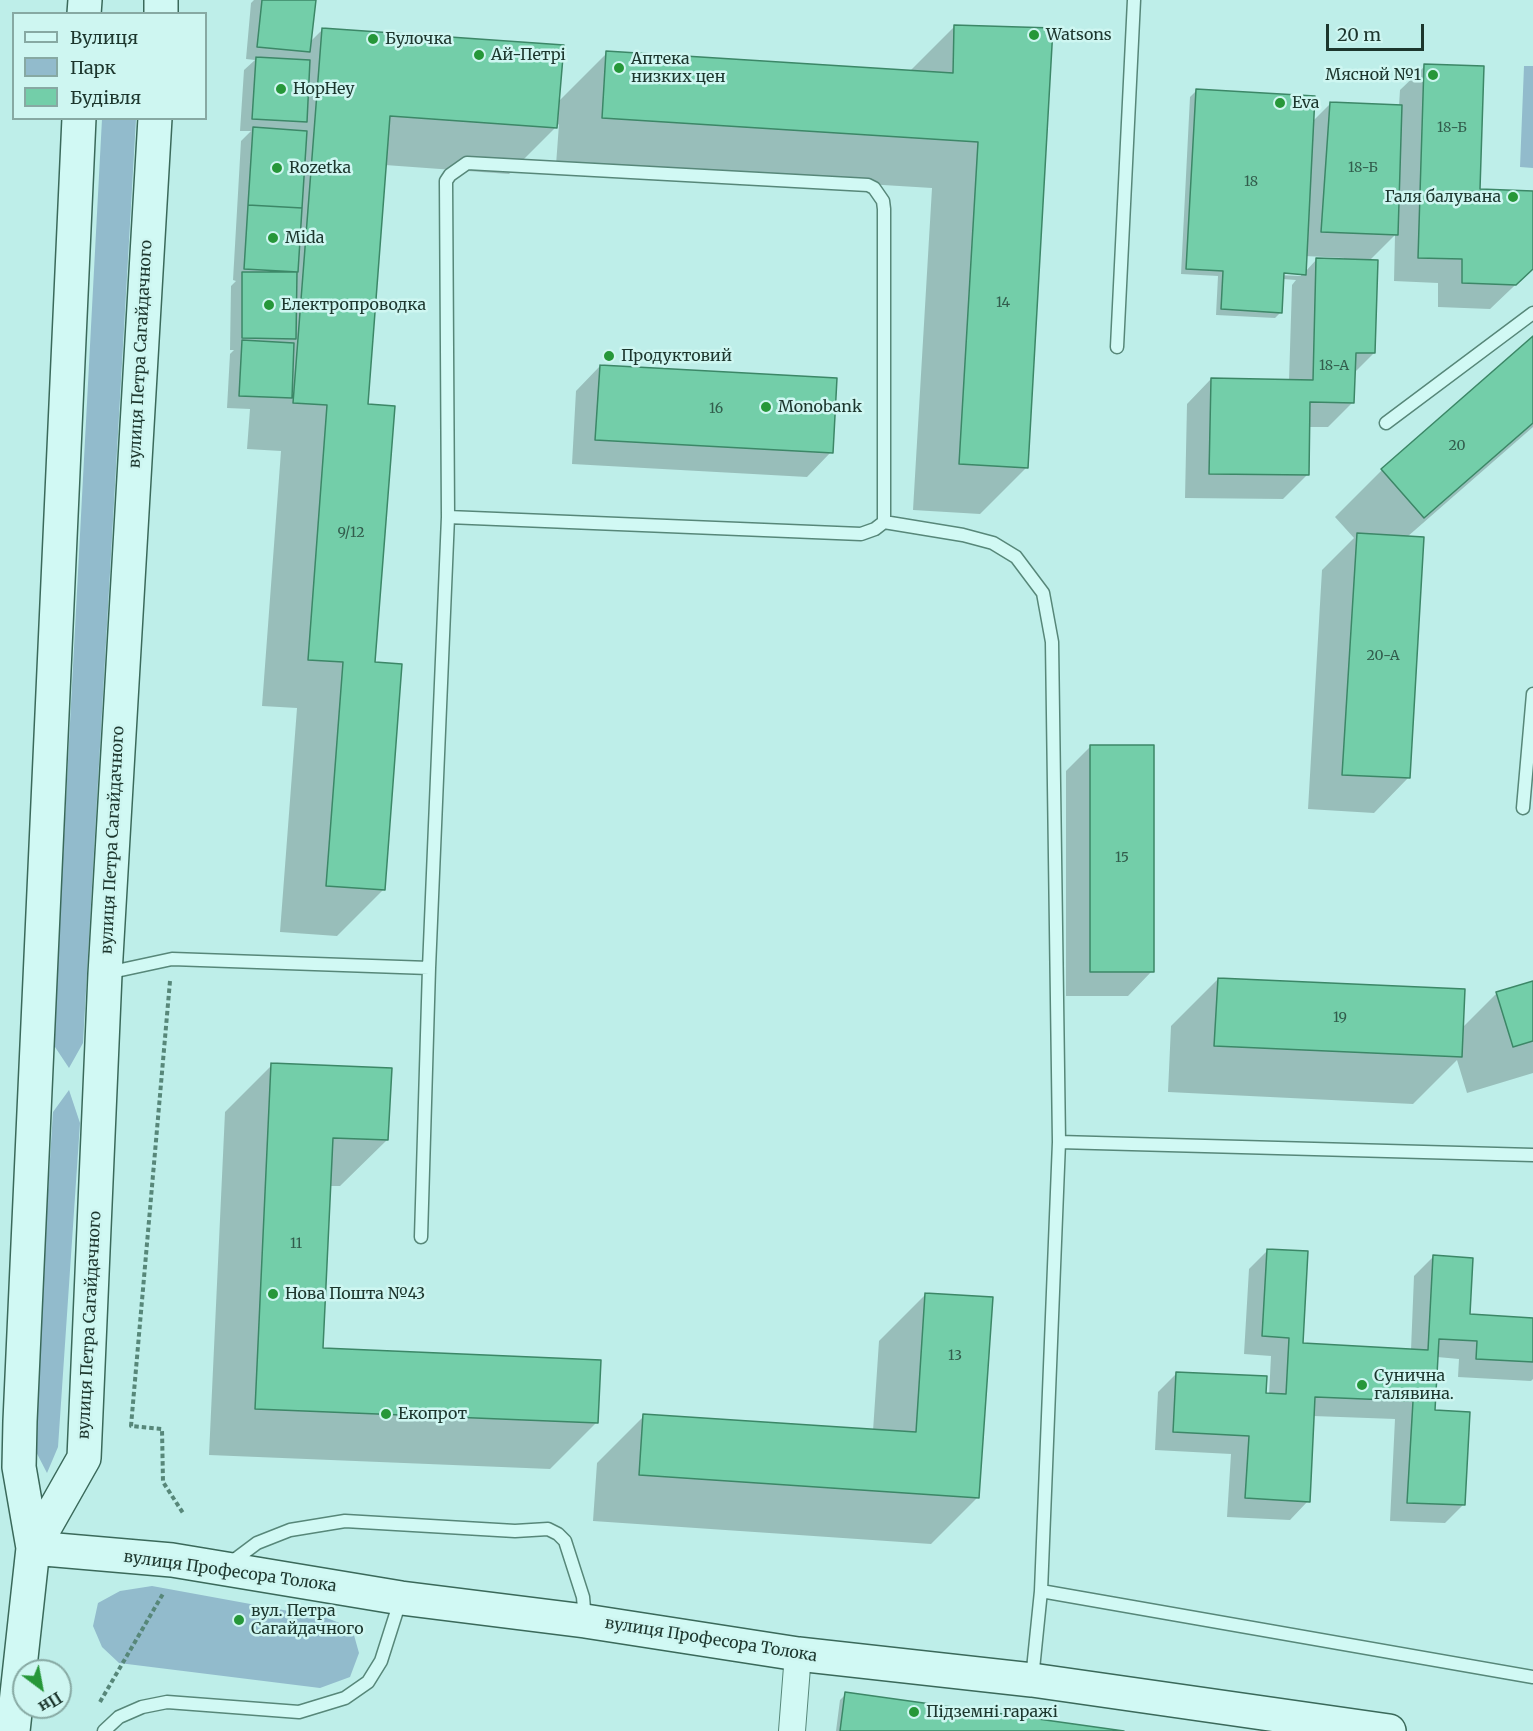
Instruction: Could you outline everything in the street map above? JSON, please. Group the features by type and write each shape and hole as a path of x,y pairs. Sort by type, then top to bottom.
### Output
{"street":[{"name":"вулиця Петра Сагайдачного","path":"13,1731 33,1548 10,1466 37,996 79,120"},
{"name":"вулиця Петра Сагайдачного","path":"33,1548 84,1458 105,974 155,120"},
{"name":"вулиця Професора Толока","path":"33,1548 172,1560 401,1598 585,1621 798,1654 1032,1680 1389,1731"},
{"path":"792,1731 798,1654"}],"lane":[{"path":"1117,347 1134,0"},
{"path":"422,1237 429,968 448,517 446,181 467,163 856,184 874,188 883,201 884,209 884,522"},
{"path":"1386,423 1533,313"},
{"path":"448,517 861,534 875,529 884,522 963,535 993,543 1016,557 1043,592 1053,642 1059,1142 1041,1591 1032,1680"},
{"path":"1523,808 1533,694"},
{"path":"105,974 172,959 429,968"},
{"path":"1059,1142 1533,1155"},
{"path":"224,1568 257,1543 290,1530 345,1521 515,1531 548,1529 565,1541 583,1597 585,1621"},
{"path":"1041,1591 1533,1677"},
{"path":"104,1731 119,1717 142,1707 167,1702 299,1712 345,1698 368,1682 381,1661 401,1598"}],"path":[{"path":"172,959 131,1426 162,1429 163,1482 183,1513"},
{"path":"94,1712 168,1585"}],"green space":[{"path":"1524,66 1533,66 1533,168 1520,167"},
{"path":"102,120 136,120 83,1043 69,1068 53,1044"},
{"path":"69,1090 80,1123 58,1447 47,1473 32,1444 53,1112"},
{"path":"152,1586 327,1618 352,1628 359,1653 350,1677 320,1688 119,1663 102,1647 93,1626 98,1603 120,1591"}],"building":[{"path":"262,0 316,0 310,52 257,47"},
{"path":"954,25 1053,28 1028,468 959,464 978,142 602,118 606,51 953,73"},
{"path":"322,28 564,45 557,128 390,116 368,404 395,406 375,662 402,664 385,890 326,886 343,662 308,660 327,405 293,403"},
{"name":"HopHey","path":"256,57 310,60 307,122 252,119"},
{"path":"1424,64 1484,66 1480,189 1533,191 1533,269 1516,285 1462,283 1462,259 1418,258"},
{"path":"1196,89 1315,96 1306,275 1284,273 1282,313 1221,309 1223,271 1186,269"},
{"path":"1330,102 1402,105 1398,235 1321,232"},
{"name":"Rozetka","path":"253,127 307,131 302,208 248,205"},
{"name":"Mida","path":"248,205 302,208 298,272 244,269"},
{"path":"1316,258 1378,260 1375,353 1356,353 1354,403 1310,402 1309,475 1209,474 1211,378 1313,380"},
{"name":"Електропроводка","path":"242,272 297,272 296,339 242,338"},
{"path":"1533,336 1533,423 1424,518 1381,469"},
{"path":"242,340 294,343 292,398 239,396"},
{"path":"600,365 837,378 833,453 595,440"},
{"path":"1357,533 1424,537 1410,778 1342,775"},
{"path":"1090,745 1154,745 1154,972 1090,972"},
{"path":"1218,978 1465,989 1462,1057 1214,1046"},
{"path":"1533,981 1533,1041 1513,1047 1496,992"},
{"path":"271,1063 392,1068 388,1140 333,1138 323,1348 601,1360 598,1423 255,1409"},
{"name":"Сунична галявина.","path":"1267,1249 1308,1251 1303,1343 1428,1350 1433,1255 1473,1258 1470,1314 1533,1318 1533,1362 1476,1359 1477,1341 1439,1339 1435,1410 1470,1412 1465,1505 1407,1503 1413,1401 1315,1397 1310,1502 1245,1498 1249,1436 1173,1432 1176,1372 1267,1376 1266,1393 1286,1394 1289,1338 1262,1336"},
{"path":"925,1293 993,1297 979,1498 639,1475 643,1414 916,1432"},
{"name":"Підземні гаражі","path":"845,1692 1124,1731 840,1731"}],"place":[{"name":"Watsons","path":"1034,35"},
{"name":"Булочка","path":"373,39"},
{"name":"Ай-Петрі","path":"479,55"},
{"name":"Аптека низких цен","path":"619,68"},
{"name":"Мясной №1","path":"1433,75"},
{"name":"HopHey","path":"281,89"},
{"name":"Eva","path":"1280,103"},
{"name":"Rozetka","path":"277,168"},
{"name":"Галя балувана","path":"1513,197"},
{"name":"Mida","path":"273,238"},
{"name":"Електропроводка","path":"269,305"},
{"name":"Продуктовий","path":"609,356"},
{"name":"Monobank","path":"766,407"},
{"name":"Нова Пошта №43","path":"273,1294"},
{"name":"Сунична галявина.","path":"1362,1385"},
{"name":"Екопрот","path":"386,1414"},
{"name":"вул. Петра Сагайдачного","path":"239,1620"},
{"name":"Підземні гаражі","path":"914,1712"}]}
